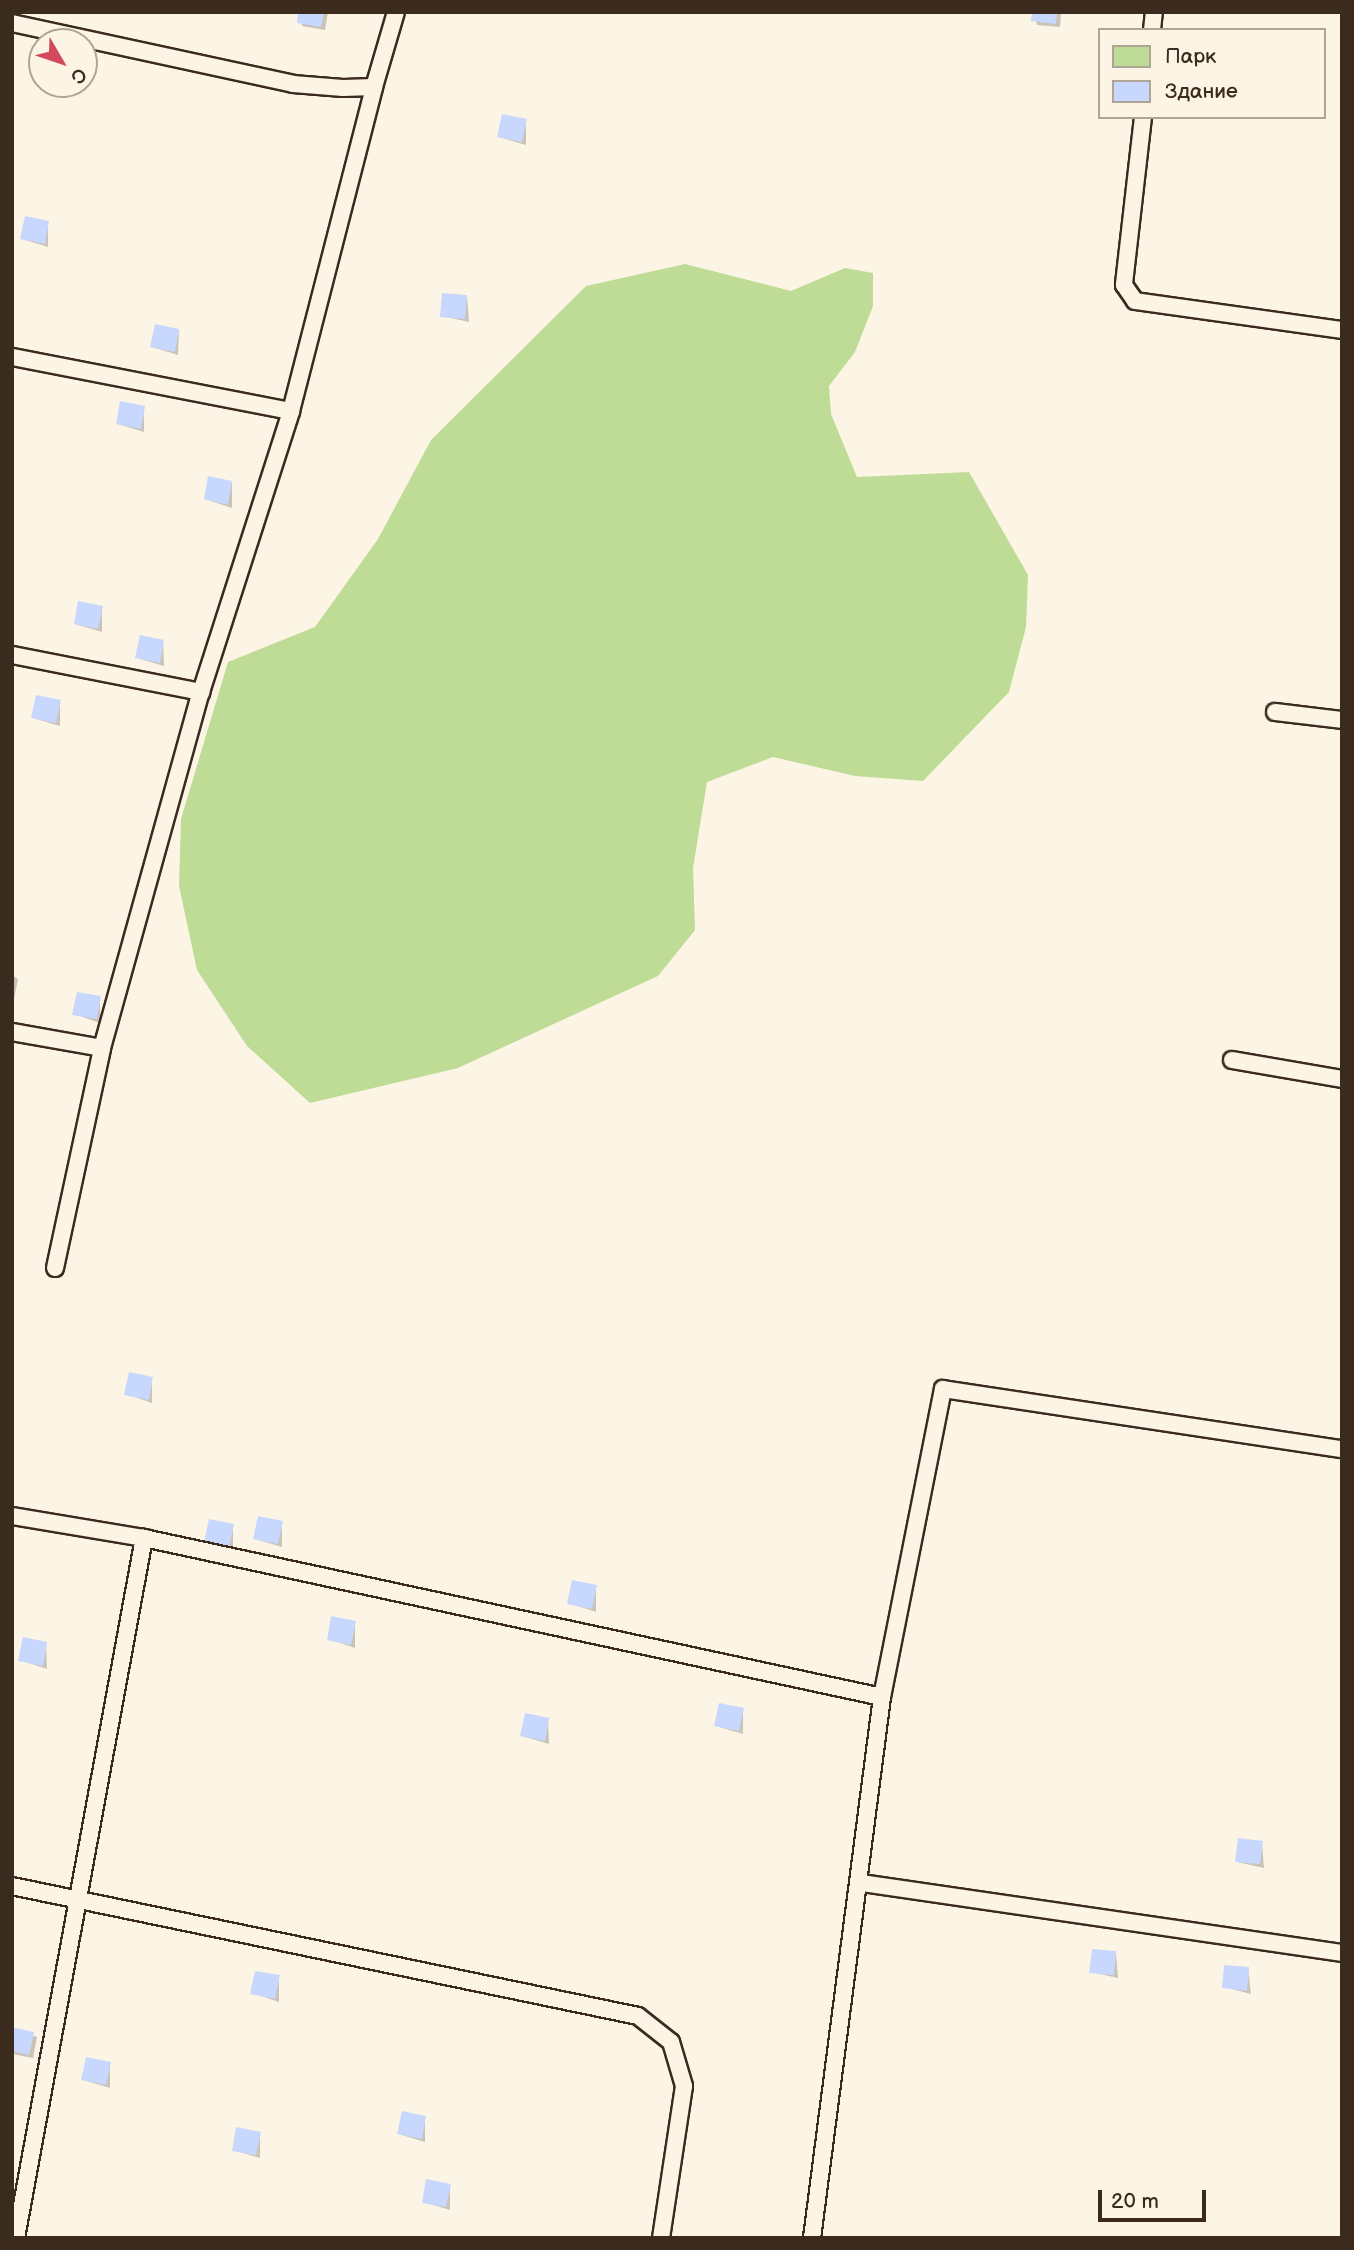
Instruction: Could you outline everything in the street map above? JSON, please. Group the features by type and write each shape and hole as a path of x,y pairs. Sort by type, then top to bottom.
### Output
{"lane":[{"path":"55,1268 102,1048 201,692 291,411 373,87 396,12"},
{"path":"12,23 293,84 373,87"},
{"path":"1143,119 1124,285 1135,301 1342,330"},
{"path":"12,357 291,411"},
{"path":"12,655 201,692"},
{"path":"1275,712 1342,720"},
{"path":"12,1032 102,1048"},
{"path":"1232,1060 1342,1079"},
{"path":"812,2238 862,1883 882,1697 943,1389 1342,1450"},
{"path":"12,1516 144,1538 882,1697"},
{"path":"16,2238 76,1897 144,1538"},
{"path":"862,1883 1342,1954"},
{"path":"12,1886 76,1897 638,2016 671,2042 684,2086 661,2238"}],"green space":[{"path":"685,264 791,291 845,268 873,273 873,306 855,352 829,386 831,414 857,477 969,472 1028,575 1026,627 1009,692 923,781 855,776 773,757 707,782 693,868 695,930 658,976 458,1068 310,1103 247,1046 197,970 179,886 181,819 228,662 315,627 378,539 431,440 586,286"}],"building":[{"path":"298,12 324,12 321,27 297,23"},
{"path":"1032,12 1057,12 1056,24 1031,21"},
{"path":"502,114 527,119 522,142 497,137"},
{"path":"25,216 49,221 45,244 20,239"},
{"path":"442,293 467,295 465,319 440,317"},
{"path":"155,324 179,329 175,352 150,347"},
{"path":"120,401 145,406 141,429 116,424"},
{"path":"208,476 232,481 228,505 204,499"},
{"path":"78,601 103,606 98,629 74,624"},
{"path":"140,635 164,640 160,663 135,658"},
{"path":"36,695 61,700 56,723 31,718"},
{"path":"77,992 101,996 97,1019 72,1015"},
{"path":"129,1372 153,1377 149,1400 124,1395"},
{"path":"258,1516 283,1521 278,1544 253,1539"},
{"path":"209,1519 234,1524 229,1547 204,1542"},
{"path":"572,1580 597,1585 592,1609 567,1604"},
{"path":"331,1616 356,1621 351,1645 327,1640"},
{"path":"23,1637 47,1642 43,1666 18,1661"},
{"path":"719,1703 744,1708 739,1731 714,1726"},
{"path":"525,1713 549,1718 545,1741 520,1736"},
{"path":"1238,1838 1263,1841 1260,1864 1235,1862"},
{"path":"1092,1949 1116,1951 1114,1975 1089,1973"},
{"path":"1224,1965 1249,1967 1247,1991 1222,1988"},
{"path":"255,1971 280,1975 275,1999 250,1994"},
{"path":"12,2027 34,2032 29,2055 12,2051"},
{"path":"86,2057 111,2062 106,2085 81,2080"},
{"path":"402,2111 426,2116 422,2139 397,2134"},
{"path":"236,2127 261,2132 256,2155 232,2151"},
{"path":"426,2179 451,2184 446,2207 422,2203"}]}
